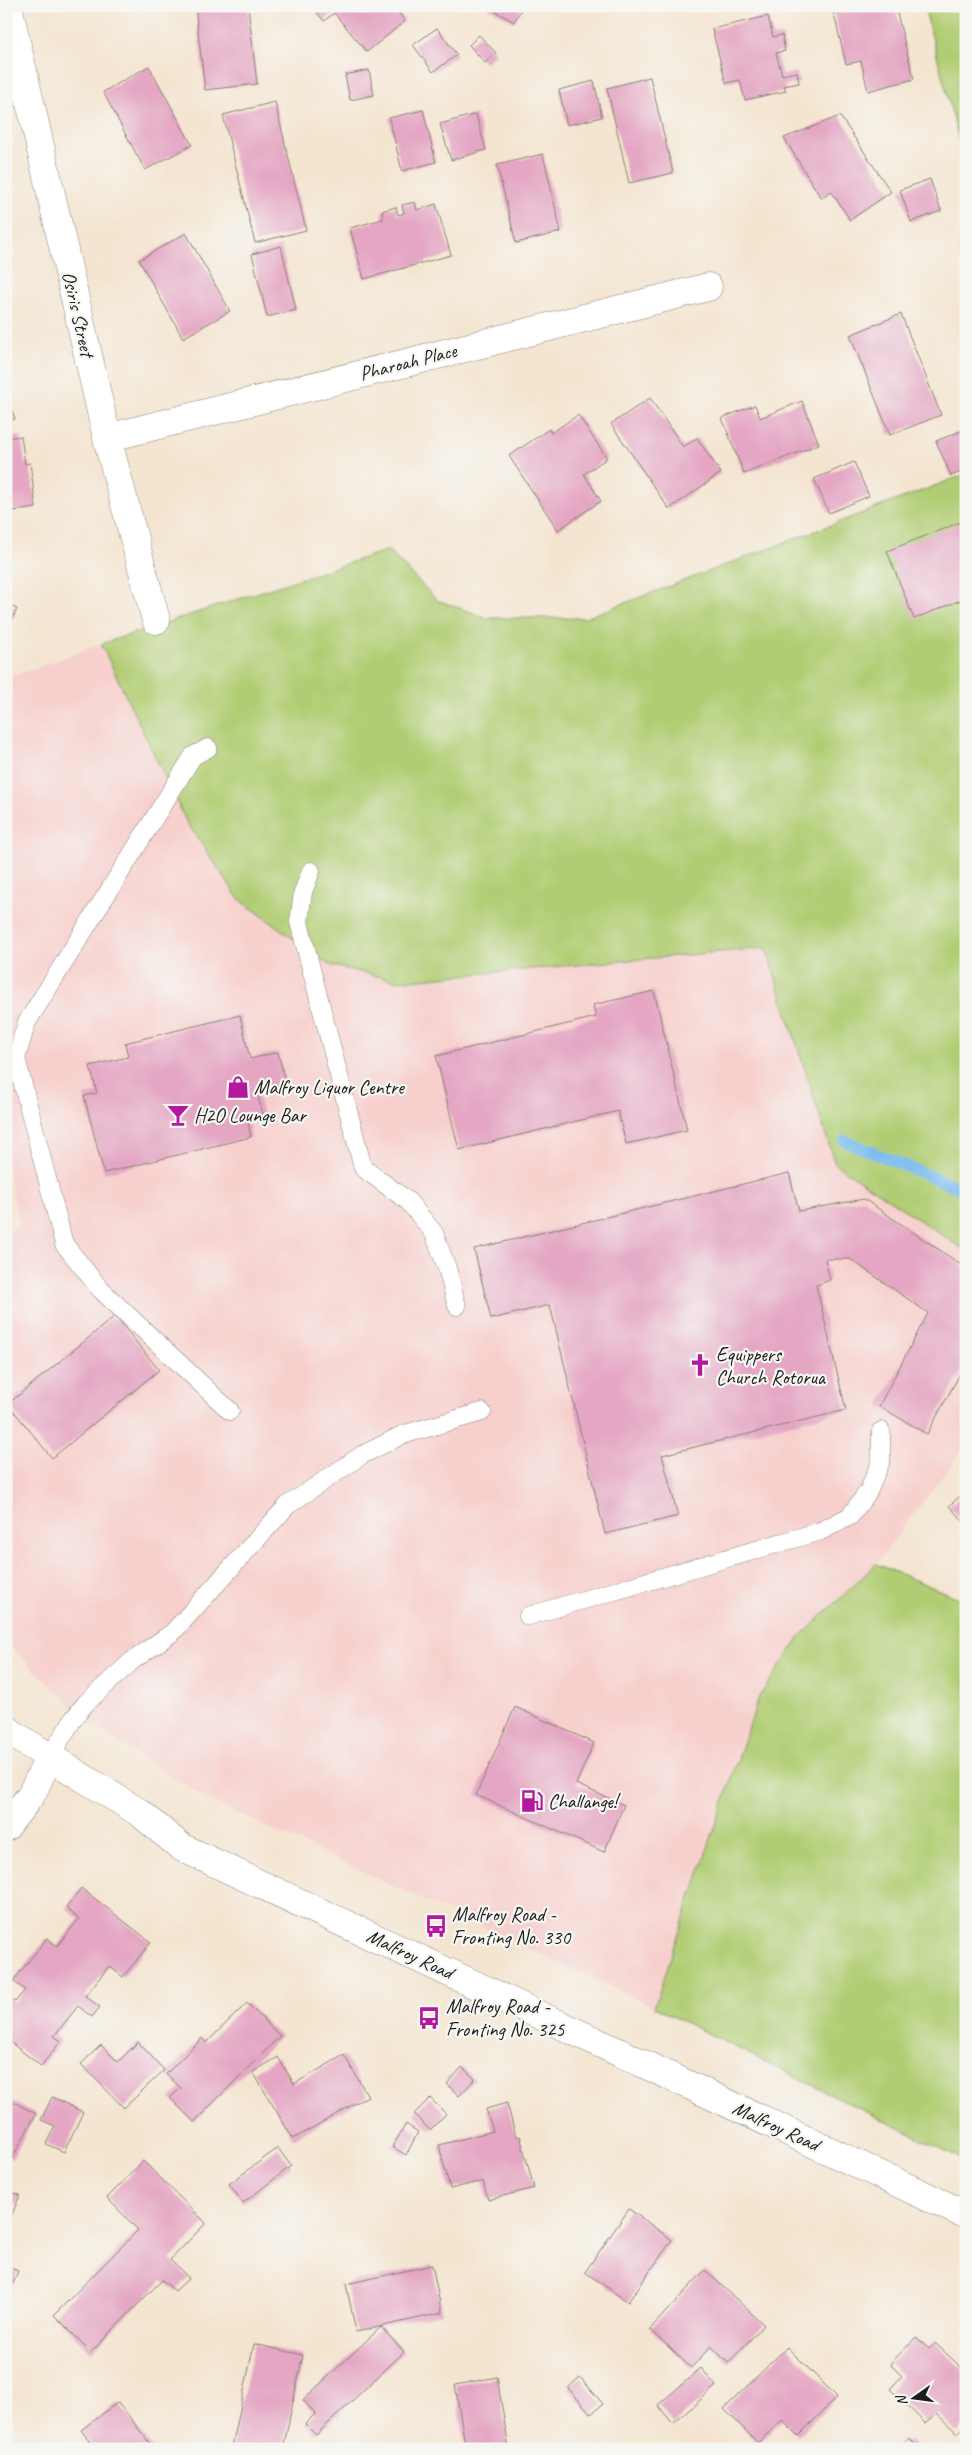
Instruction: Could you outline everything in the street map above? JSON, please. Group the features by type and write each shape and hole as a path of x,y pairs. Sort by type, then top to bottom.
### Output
{"street":[{"name":"Osiris Street","path":"8,6 107,438 156,620"},
{"name":"Pharoah Place","path":"107,438 708,287"},
{"name":"Malfroy Road","path":"6,1728 11,1733 140,1814 181,1847 966,2215"},
{"path":"6,1827 31,1795 50,1756"}],"lane":[{"path":"208,748 193,756 27,1022 16,1058 64,1244 101,1290 230,1411"},
{"path":"311,871 303,892 299,922 363,1168 408,1201 434,1233 447,1268 457,1306"},
{"path":"50,1756 86,1703 132,1661 173,1632 288,1506 362,1455 402,1435 482,1412"},
{"path":"528,1616 821,1531 850,1516 868,1492 881,1461 881,1431"}],"shaded area":[{"path":"101,644 186,821 329,965 398,981 457,978 567,964 766,948 835,1164 966,1251 966,1445 876,1564 799,1638 755,1707 654,2007 209,1800 92,1725 6,1642 6,1235 20,1224 6,1163 6,679"}],"green space":[{"path":"924,6 966,6 966,167"},
{"path":"966,474 966,1251 835,1164 766,948 398,981 329,965 238,898 186,821 101,644 388,550 437,600 488,618 585,618"},
{"path":"876,1564 966,1601 966,2161 654,2007 759,1697 799,1638"}],"building":[{"path":"195,6 248,6 257,84 205,90"},
{"path":"312,6 393,6 405,21 367,52 334,13 324,21"},
{"path":"486,6 523,6 514,22"},
{"path":"832,6 895,6 914,79 868,91 861,61 846,64"},
{"path":"768,16 773,37 782,35 785,51 776,53 782,75 797,72 799,83 784,86 786,91 745,100 740,80 726,83 712,29"},
{"path":"437,28 457,55 433,72 413,45"},
{"path":"479,35 496,53 485,63 469,45"},
{"path":"149,66 192,145 145,170 103,92"},
{"path":"369,70 374,95 350,100 345,75"},
{"path":"650,77 673,173 629,183 607,88"},
{"path":"594,81 602,117 567,125 559,90"},
{"path":"275,102 306,230 255,243 223,115"},
{"path":"423,110 436,162 402,171 389,118"},
{"path":"476,114 486,150 451,160 440,124"},
{"path":"840,116 891,192 850,220 831,191 821,198 784,138"},
{"path":"543,154 561,232 516,243 497,165"},
{"path":"930,179 941,211 911,222 900,190"},
{"path":"415,202 417,210 436,204 451,255 364,279 350,228 383,219 382,211 396,207 398,215 404,213 402,205"},
{"path":"186,233 230,311 183,338 139,260"},
{"path":"966,239 966,260 965,260 959,241"},
{"path":"281,246 296,310 267,317 252,254"},
{"path":"901,314 941,415 890,435 850,335"},
{"path":"6,395 15,419 6,422"},
{"path":"650,398 683,447 697,438 721,473 669,509 611,424"},
{"path":"802,401 819,444 744,474 722,418 755,405 760,418"},
{"path":"578,415 607,458 584,474 601,501 558,530 509,456 549,429 551,433"},
{"path":"966,429 966,470 951,476 936,441"},
{"path":"21,436 25,464 30,463 36,508 6,512 6,438"},
{"path":"854,462 869,496 829,513 814,479"},
{"path":"966,520 966,598 914,619 887,551"},
{"path":"6,604 17,609 6,631"},
{"path":"654,991 687,1130 626,1144 618,1111 459,1150 436,1056 596,1017 593,1005"},
{"path":"240,1015 250,1059 278,1052 286,1086 257,1093 264,1118 248,1122 251,1137 104,1173 84,1096 97,1093 90,1066 128,1057 125,1043"},
{"name":"Equippers Church Rotorua","path":"789,1173 799,1211 864,1199 966,1268 966,1363 927,1434 879,1406 928,1313 850,1259 825,1259 830,1280 816,1285 846,1410 662,1455 678,1516 605,1534 550,1305 491,1319 474,1249"},
{"path":"115,1316 159,1370 52,1458 8,1404"},
{"path":"966,1491 966,1524 949,1506"},
{"path":"515,1707 594,1743 576,1784 624,1805 604,1852 476,1795"},
{"path":"81,1888 151,1942 123,1977 109,1966 85,1996 100,2007 92,2017 78,2006 54,2036 61,2041 41,2066 6,2039 6,1996 15,2002 25,1990 13,1981 47,1938 57,1946 79,1919 66,1908"},
{"path":"247,2003 280,2036 194,2122 170,2098 181,2088 166,2074 202,2038 206,2043"},
{"path":"138,2042 164,2070 124,2108 81,2064 101,2045 118,2062"},
{"path":"344,2055 368,2096 293,2139 253,2072 278,2057 294,2084"},
{"path":"462,2067 475,2079 459,2096 447,2084"},
{"path":"52,2097 83,2112 64,2152 46,2144 55,2126 41,2120"},
{"path":"6,2098 36,2114 12,2159 6,2156"},
{"path":"430,2098 446,2114 430,2130 414,2114"},
{"path":"507,2103 516,2137 520,2136 534,2188 488,2200 483,2181 450,2189 439,2145 493,2131 486,2109"},
{"path":"406,2124 418,2132 406,2155 392,2147"},
{"path":"278,2148 291,2166 243,2203 229,2184"},
{"path":"143,2161 206,2223 170,2260 189,2278 175,2291 162,2280 91,2352 54,2315 138,2230 107,2198"},
{"path":"6,2190 20,2195 6,2229"},
{"path":"629,2209 672,2240 628,2302 585,2272"},
{"path":"432,2265 442,2313 356,2332 346,2284"},
{"path":"6,2266 18,2271 6,2301"},
{"path":"705,2270 764,2325 728,2363 711,2346 691,2368 650,2329"},
{"path":"381,2327 404,2352 316,2435 305,2424 315,2414 303,2400"},
{"path":"916,2337 929,2349 935,2343 966,2372 966,2424 957,2433 937,2414 926,2424 890,2389 902,2376 890,2364"},
{"path":"254,2344 303,2355 283,2449 232,2447"},
{"path":"787,2347 837,2397 798,2436 782,2420 758,2443 724,2409"},
{"path":"701,2368 716,2386 673,2424 658,2405"},
{"path":"497,2377 509,2449 466,2449 455,2385"},
{"path":"580,2377 603,2404 591,2414 568,2388"},
{"path":"118,2402 154,2449 80,2449 90,2442 81,2430"},
{"path":"909,2438 920,2449 899,2449"}],"waterway":[{"path":"845,1141 966,1191"}],"place":[{"name":"Malfroy Liquor Centre","path":"238,1087"},
{"name":"H2O Lounge Bar","path":"178,1115"},
{"name":"Equippers Church Rotorua","path":"700,1365"},
{"name":"Challange!","path":"532,1801"},
{"name":"Malfroy Road - Fronting No. 330","path":"436,1926"},
{"name":"Malfroy Road - Fronting No. 325","path":"429,2018"}]}
